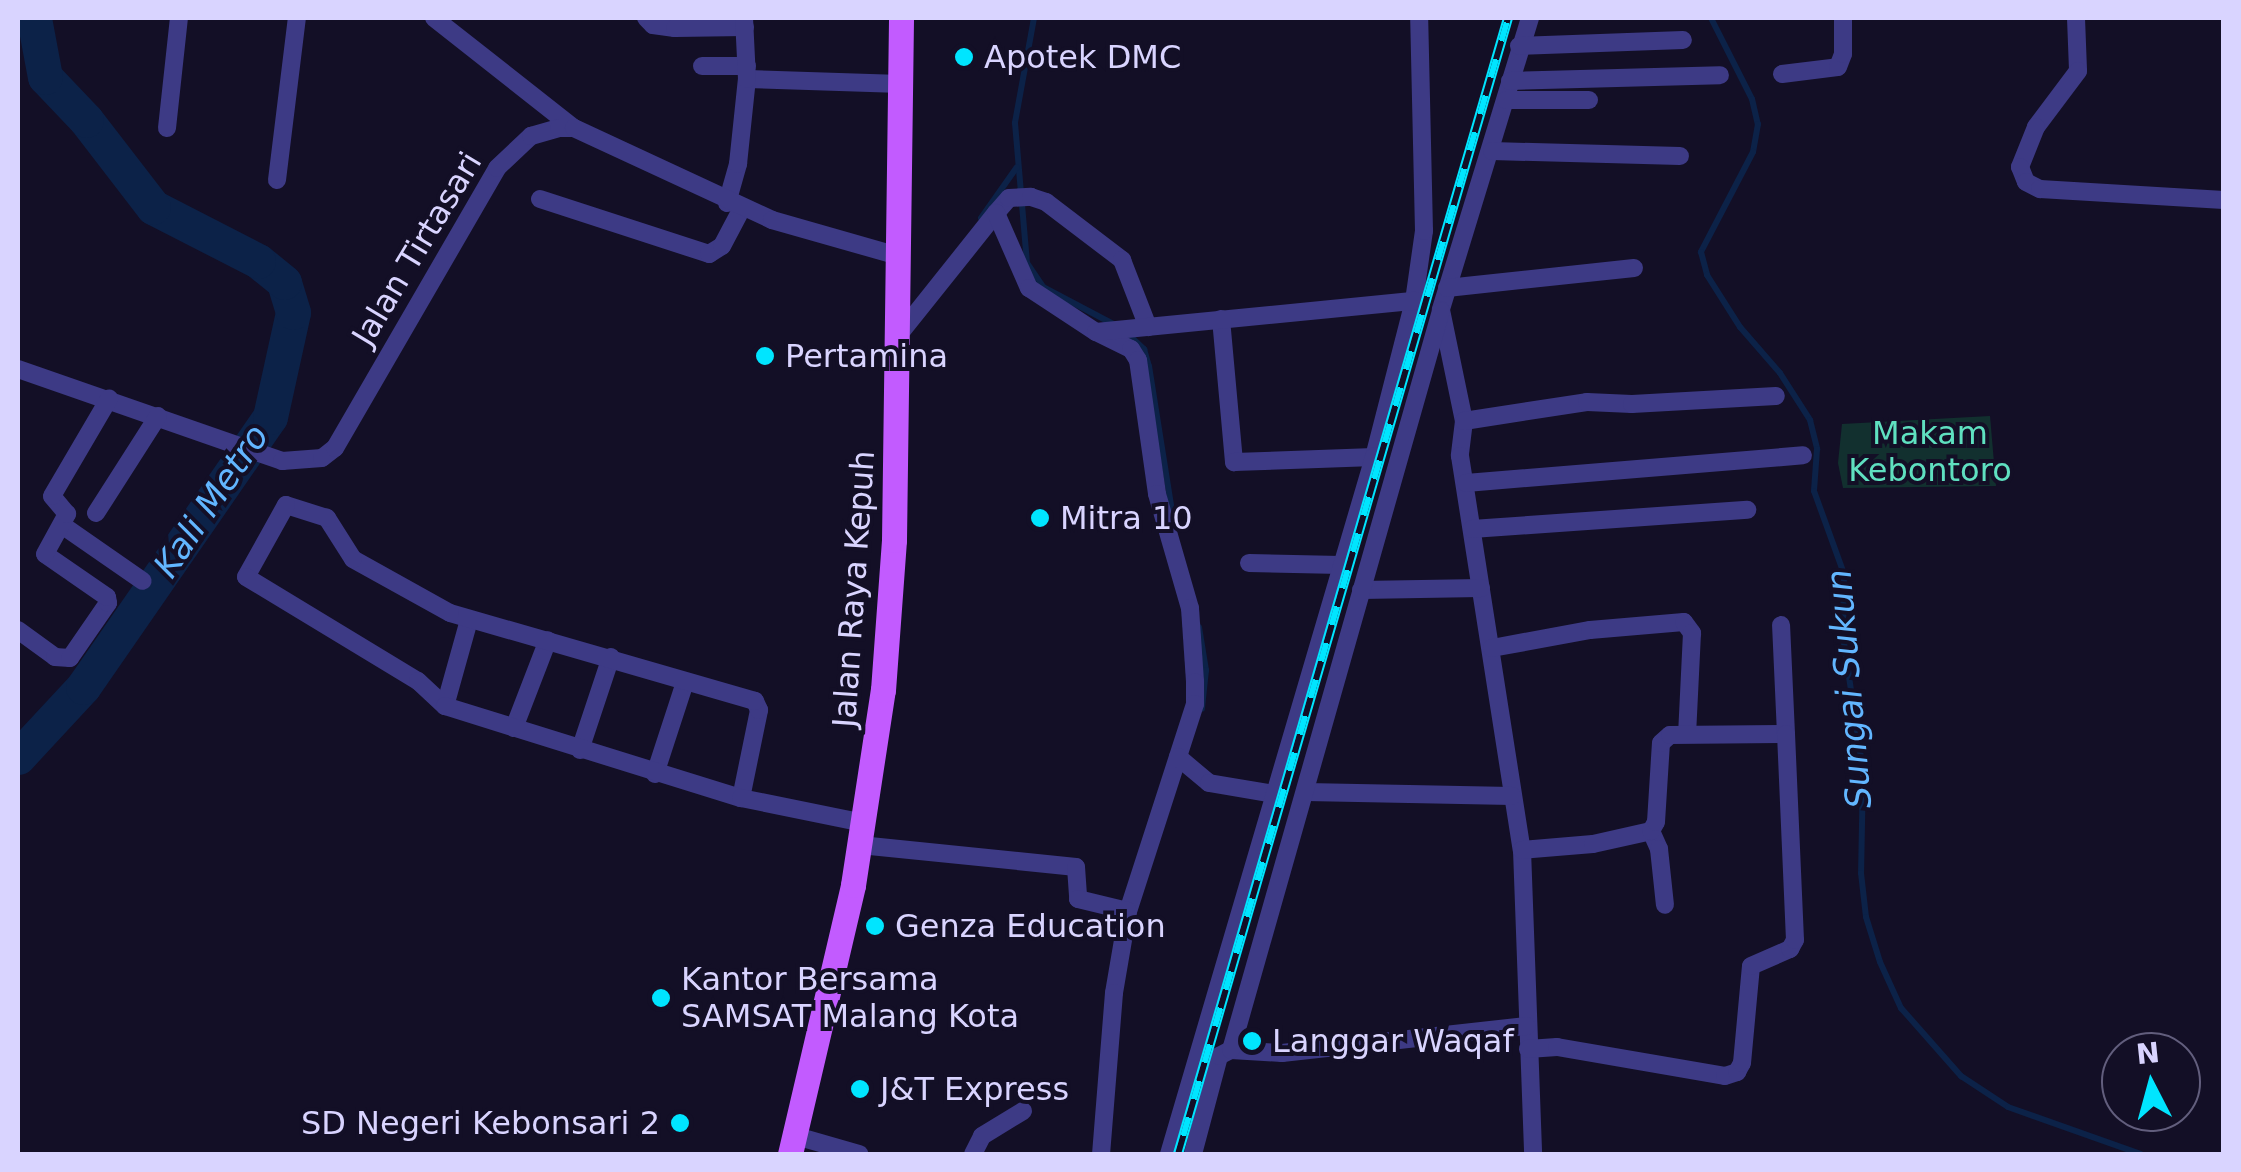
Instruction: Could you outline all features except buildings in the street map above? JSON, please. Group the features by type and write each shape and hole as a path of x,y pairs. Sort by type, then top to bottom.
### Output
{"main road":[{"name":"Jalan Raya Kepuh","path":"793,1145 862,834 890,613 902,18"}],"street":[{"path":"167,128 180,18"},
{"path":"277,180 296,18"},
{"path":"434,18 574,128 735,205 898,256"},
{"path":"540,199 709,254 722,246 735,205 747,72 745,22 675,28 652,25 646,18"},
{"path":"1169,1154 1374,457 1414,301 1426,212 1418,18"},
{"path":"1231,1050 1447,288 1530,18"},
{"path":"1782,74 1838,67 1844,54 1843,18"},
{"path":"2076,18 2078,71 2036,127 2020,167 2026,182 2040,189 2224,200"},
{"path":"1519,46 1683,40"},
{"path":"702,66 901,84"},
{"path":"1508,91 1720,74"},
{"path":"1508,91 1589,100"},
{"name":"Jalan Tirtasari","path":"18,370 282,461 322,458 335,448 478,198 514,148 546,131 574,128"},
{"path":"1492,151 1680,156"},
{"path":"897,337 996,213 1022,197 1046,202 1122,260 1143,327"},
{"path":"996,213 1029,288 1096,332 1131,349 1138,360 1158,494 1190,608 1195,704 1182,761 1128,911 1114,993 1102,1154"},
{"path":"1447,288 1634,268"},
{"path":"1096,332 1414,301"},
{"path":"1441,310 1464,421 1460,456 1522,850 1533,1154"},
{"path":"1222,318 1234,462 1374,457"},
{"path":"1464,421 1588,402 1632,404 1776,396"},
{"path":"18,630 55,657 70,658 108,603 107,597 45,554 67,514 52,496 109,399"},
{"path":"96,513 158,416"},
{"path":"1466,483 1802,454"},
{"path":"741,798 759,706 755,701 611,657 469,620 353,559 327,518 286,504 246,577 418,682 445,706 654,774 862,834 1076,866 1078,900 1128,911"},
{"path":"1472,529 1747,510"},
{"path":"62,525 143,581"},
{"path":"1249,562 1342,565"},
{"path":"1362,590 1481,588"},
{"path":"445,706 469,620"},
{"path":"1492,648 1590,630 1684,622 1692,633 1688,734"},
{"path":"1528,1050 1557,1047 1725,1076 1737,1072 1742,1063 1751,966 1790,949 1795,940 1781,625"},
{"path":"514,728 548,640"},
{"path":"580,750 611,657"},
{"path":"654,774 685,682"},
{"path":"1522,850 1593,844 1651,831 1656,822 1662,743 1670,735 1786,734"},
{"path":"1182,761 1209,783 1274,794"},
{"path":"1306,792 1512,796"},
{"path":"1651,831 1659,849 1665,905"},
{"path":"1192,1154 1220,1056 1231,1050 1282,1052 1527,1026"},
{"path":"973,1154 982,1136 1023,1110"},
{"path":"793,1145 859,1154"}],"green space":[{"name":"Makam Kebontoro","path":"1990,416 1996,486 1843,488 1838,463 1842,424"}],"waterway":[{"name":"Kali Metro","path":"18,757 83,687 270,417 293,312 284,282 258,261 153,207 86,120 45,77 34,18"},
{"path":"1034,18 1015,123 1027,263 1043,287 1115,325"},
{"name":"Sungai Sukun","path":"1711,18 1752,99 1758,124 1753,152 1701,252 1707,275 1740,327 1780,373 1810,420 1817,449 1814,491 1844,574 1843,636 1863,772 1861,873 1866,917 1880,962 1901,1008 1961,1076 2008,1107 2141,1154"},
{"path":"981,218 1017,167"},
{"path":"1129,335 1144,349 1149,366 1174,523"},
{"path":"1199,627 1206,670 1202,709"}],"railway":[{"path":"1178,1154 1508,18"}],"place":[{"name":"Apotek DMC","path":"964,57"},
{"name":"Pertamina","path":"765,356"},
{"name":"Mitra 10","path":"1040,518"},
{"name":"Genza Education","path":"875,926"},
{"name":"Kantor Bersama SAMSAT Malang Kota","path":"661,998"},
{"name":"Langgar Waqaf","path":"1252,1041"},
{"name":"J&T Express","path":"860,1089"},
{"name":"SD Negeri Kebonsari 2","path":"680,1123"}]}
